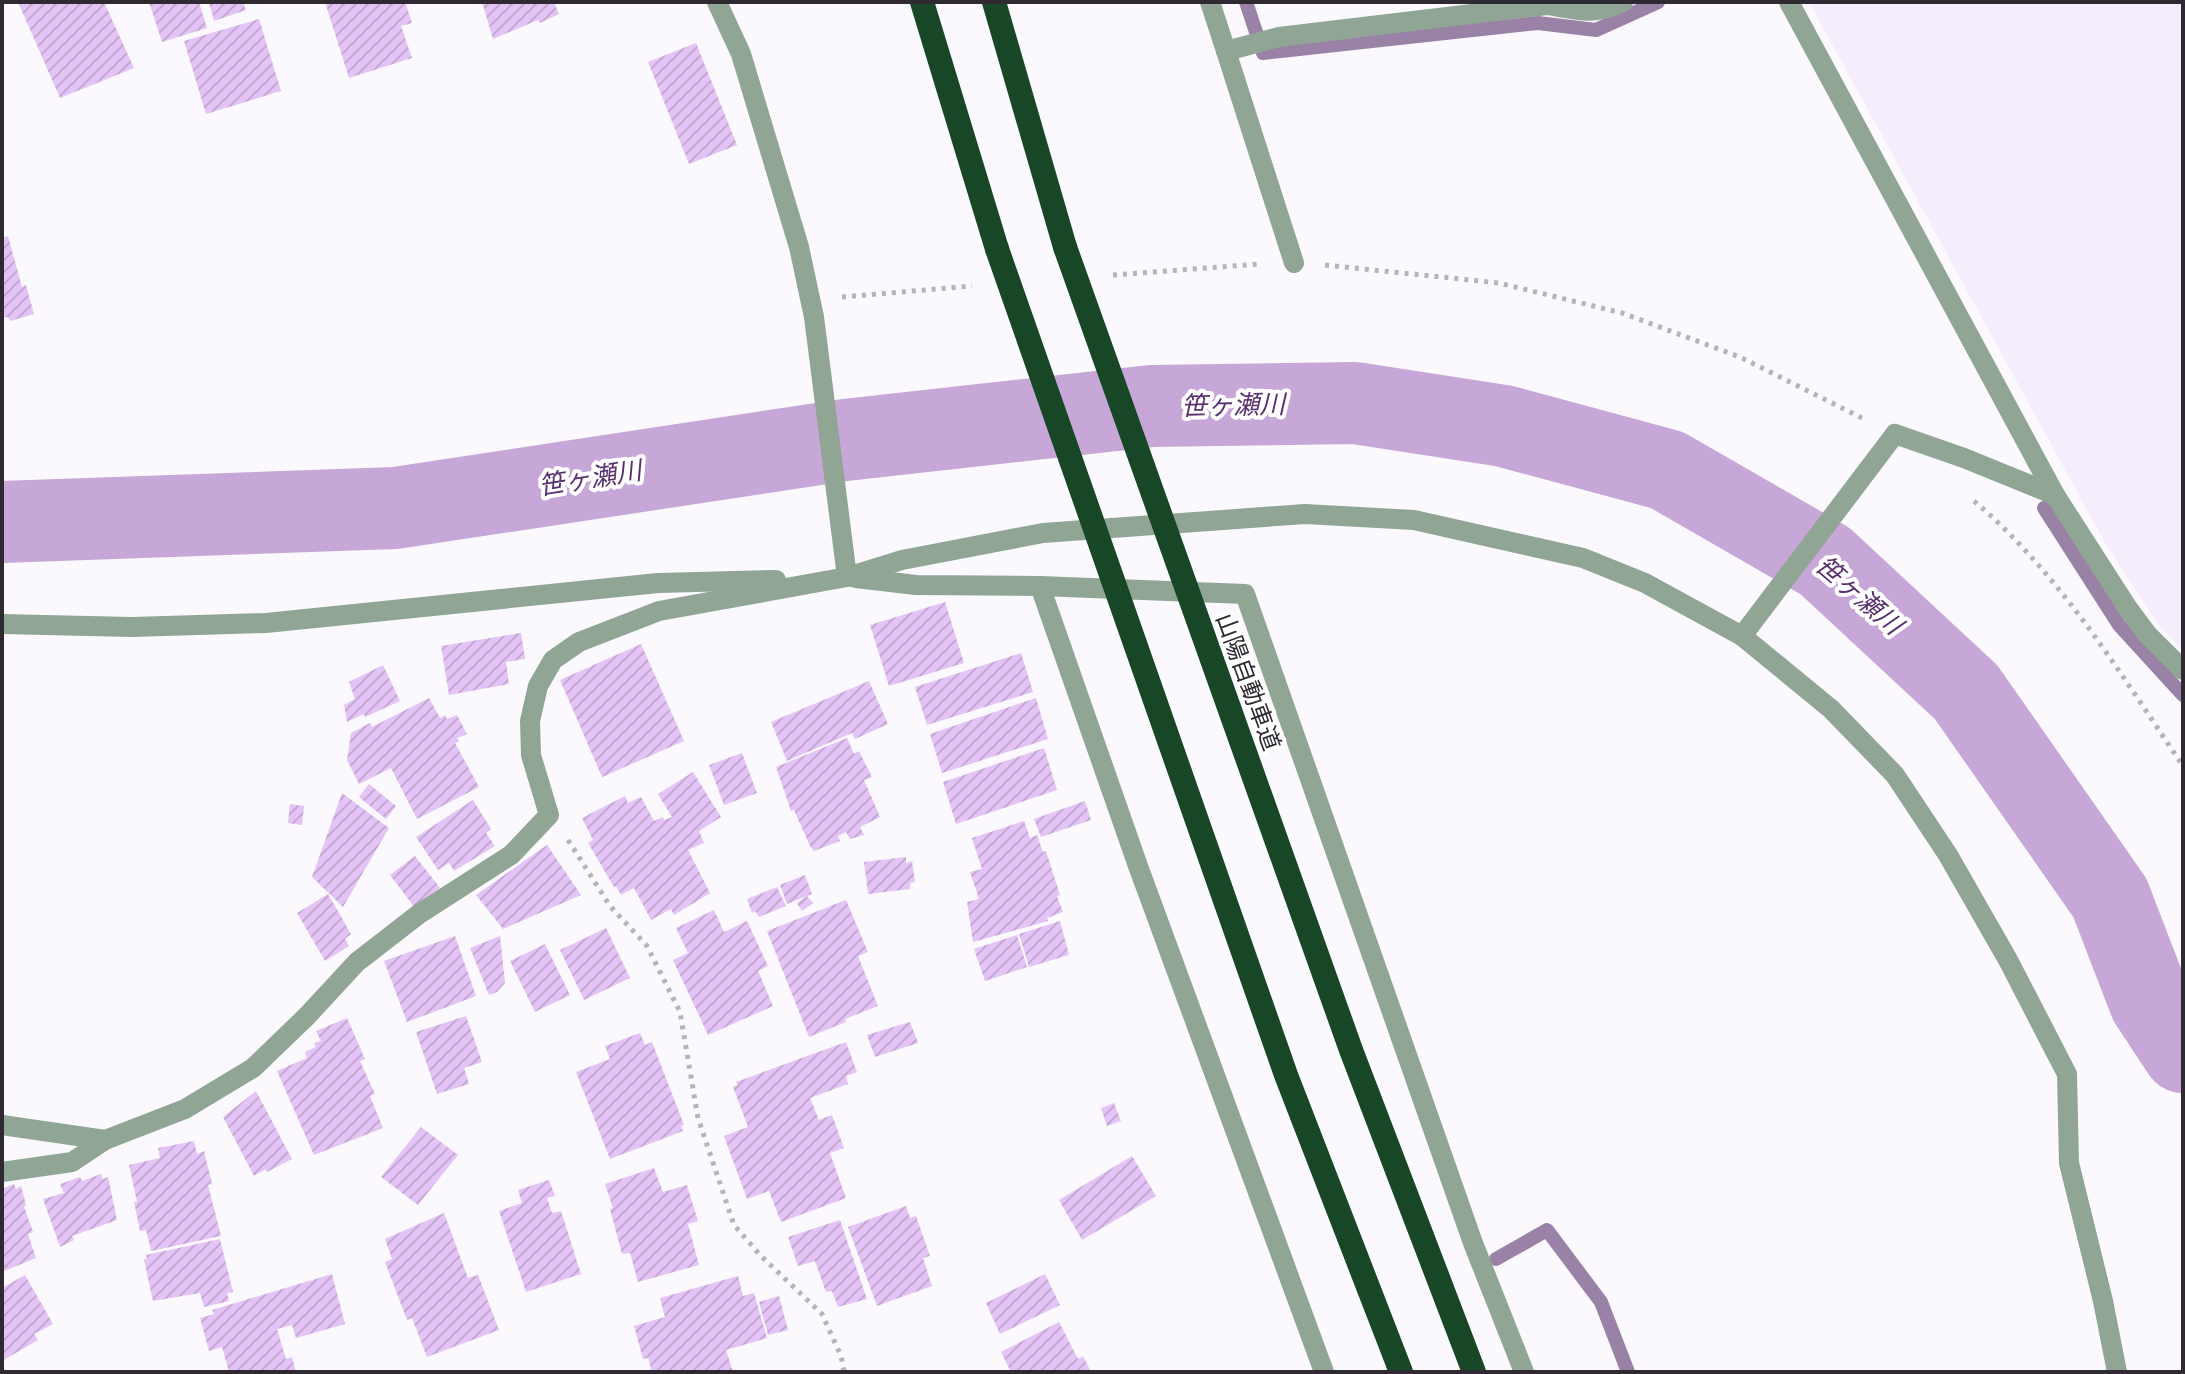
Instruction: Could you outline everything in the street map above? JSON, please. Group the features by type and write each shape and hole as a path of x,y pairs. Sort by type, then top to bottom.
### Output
{"highway":[{"path":"922,2 997,249 1286,1075 1401,1372"},
{"name":"山陽自動車道","path":"994,2 1065,247 1351,1050 1474,1372"}],"street":[{"path":"717,2 741,54 799,247 812,308 847,577"},
{"path":"1210,2 1294,263"},
{"path":"1226,51 1259,42 1547,5 1591,13 1623,2"},
{"path":"1789,2 2055,495 2127,607 2147,634 2183,670"},
{"path":"1742,636 1890,441 1964,458 2055,495"},
{"path":"2,1172 72,1162 105,1140 185,1109 253,1068 357,962 419,914 511,855 549,815 531,755 530,721 538,686 553,660 579,642 659,611 847,577 902,560 1043,533 1305,514 1414,520 1583,558 1645,583 1742,636 1831,709 1895,775 1948,855 2008,960 2067,1074 2069,1163 2117,1372"},
{"path":"2,624 132,627 266,623 658,583 847,577 916,585 1245,594 1467,1228 1524,1372"},
{"path":"1040,586 1149,896 1324,1372"},
{"path":"2,1125 105,1140"}],"path":[{"path":"1101,276 1294,263 1499,283 1622,313 1740,357 1890,441"},
{"path":"812,308 976,286"},
{"path":"1967,495 2002,525 2089,627 2183,766"},
{"path":"549,815 566,836 610,906 647,946 680,1012 698,1118 734,1225 760,1255 822,1314 841,1356 844,1372"}],"shaded area":[{"path":"1809,2 2183,2 2183,650 2157,623 2104,541"}],"building":[{"path":"18,2 104,2 134,68 60,98"},
{"path":"149,2 199,2 207,28 162,42"},
{"path":"209,2 243,2 246,10 214,21"},
{"path":"325,2 405,2 412,23 401,26 412,58 349,78"},
{"path":"482,2 554,2 559,14 493,39"},
{"path":"259,19 281,91 206,114 184,41"},
{"path":"696,43 737,145 689,164 648,62"},
{"path":"8,236 22,287 26,285 34,314 10,321 8,317 2,318 2,238"},
{"path":"945,602 964,663 889,686 870,625"},
{"path":"521,633 525,659 506,662 509,684 449,695 441,646"},
{"path":"641,644 684,741 602,777 560,680"},
{"path":"1021,653 1033,692 927,725 915,687"},
{"path":"383,665 400,701 347,722 344,705 355,699 349,682"},
{"path":"869,681 888,724 855,739 852,733 787,761 771,722"},
{"path":"429,698 440,718 457,715 467,734 457,738 459,741 455,743 479,787 417,819 391,768 359,784 347,760 351,733 370,723 372,727"},
{"path":"1036,698 1048,739 942,773 930,734"},
{"path":"847,738 854,754 859,751 872,777 864,780 880,817 860,827 864,835 850,839 846,832 838,836 840,841 814,851 794,810 791,811 776,767"},
{"path":"1044,748 1057,790 956,824 943,782"},
{"path":"742,753 757,793 724,805 709,765"},
{"path":"693,772 721,817 699,831 704,843 688,850 710,893 674,915 671,909 651,920 634,888 621,895 614,887 588,843 593,840 582,818 625,796 628,803 641,797 654,821 672,817 658,794"},
{"path":"369,784 396,806 386,819 359,797"},
{"path":"342,793 389,828 343,907 312,877"},
{"path":"473,800 491,829 486,833 495,846 454,871 449,863 438,870 416,837"},
{"path":"1085,801 1091,820 1041,837 1034,819"},
{"path":"290,804 304,806 302,825 288,823"},
{"path":"1024,821 1030,838 1037,835 1043,852 1046,851 1063,912 1047,918 1048,921 973,942 967,902 979,899 970,872 982,869 972,838"},
{"path":"547,845 581,895 503,929 476,895"},
{"path":"415,856 440,888 415,908 390,875"},
{"path":"906,857 906,863 912,861 915,882 910,883 910,889 868,894 864,862"},
{"path":"805,875 812,894 787,904 780,885"},
{"path":"777,887 786,906 759,917 755,911 752,913 747,899"},
{"path":"328,894 351,934 345,939 349,946 325,961 297,913"},
{"path":"807,896 813,903 802,911 797,903"},
{"path":"846,900 868,952 858,956 878,1006 809,1037 767,931"},
{"path":"714,910 724,932 747,921 768,966 758,971 773,1006 708,1035 673,960 688,953 676,928"},
{"path":"1060,921 1069,955 1029,967 1019,934"},
{"path":"606,928 630,978 584,1000 560,950"},
{"path":"1017,935 1027,967 985,981 974,949"},
{"path":"455,936 476,996 407,1022 384,961"},
{"path":"500,936 505,983 489,995 470,948"},
{"path":"545,944 570,995 535,1012 510,961"},
{"path":"466,1016 482,1062 464,1068 469,1084 437,1094 416,1032"},
{"path":"347,1018 365,1059 360,1061 375,1094 370,1096 383,1128 314,1155 277,1071 307,1058 305,1052 321,1041 316,1031"},
{"path":"910,1022 918,1043 875,1057 867,1035"},
{"path":"640,1033 645,1045 652,1042 684,1125 681,1126 683,1131 610,1159 576,1072 610,1059 605,1046"},
{"path":"846,1042 857,1072 846,1076 848,1084 810,1098 819,1120 832,1115 844,1148 830,1153 846,1198 781,1222 769,1191 747,1199 724,1136 748,1127 733,1087 738,1085 736,1082"},
{"path":"256,1091 292,1159 254,1176 223,1117"},
{"path":"1114,1103 1121,1121 1107,1126 1101,1108"},
{"path":"421,1127 458,1155 418,1205 381,1177"},
{"path":"194,1141 197,1154 204,1151 212,1184 208,1185 221,1236 151,1251 146,1230 140,1231 129,1165 160,1158 158,1148"},
{"path":"1132,1156 1156,1196 1082,1240 1059,1200"},
{"path":"654,1168 663,1192 687,1185 698,1221 688,1224 699,1265 638,1282 630,1253 622,1254 605,1184"},
{"path":"101,1174 103,1179 108,1177 117,1220 72,1236 74,1240 60,1247 43,1199 64,1193 60,1184"},
{"path":"549,1180 555,1196 547,1198 552,1213 561,1211 581,1274 526,1292 499,1211 522,1203 518,1190"},
{"path":"14,1184 16,1189 21,1186 33,1232 28,1234 36,1258 2,1272 2,1189"},
{"path":"906,1206 910,1218 916,1216 930,1256 923,1258 932,1286 877,1306 848,1227"},
{"path":"444,1213 468,1278 478,1275 499,1330 427,1357 412,1318 407,1320 385,1262 392,1259 385,1239"},
{"path":"840,1220 867,1299 838,1307 832,1291 826,1292 815,1261 798,1266 788,1237"},
{"path":"220,1239 233,1292 227,1293 229,1301 204,1307 200,1293 153,1301 144,1260 147,1259 146,1255"},
{"path":"332,1274 345,1324 296,1338 292,1325 277,1329 286,1359 292,1357 296,1372 229,1372 222,1347 209,1351 200,1318 214,1314 212,1310"},
{"path":"1045,1274 1060,1305 1000,1334 986,1303"},
{"path":"25,1275 53,1324 34,1334 38,1340 2,1361 2,1288"},
{"path":"738,1276 743,1296 754,1293 767,1338 726,1350 733,1372 652,1372 648,1358 643,1359 634,1326 665,1317 660,1298"},
{"path":"779,1296 788,1330 768,1335 759,1302"},
{"path":"1059,1322 1078,1359 1083,1356 1091,1372 1011,1372 1001,1352"}],"waterway":[{"path":"1246,2 1263,53 1538,23 1596,30 1658,2"},
{"name":"笹ヶ瀬川","path":"2,522 395,508 845,440 1152,406 1355,403 1504,426 1667,470 1825,561 1966,692 2110,898 2150,1002 2183,1052"},
{"path":"2044,508 2119,625 2183,695"},
{"path":"1496,1259 1547,1230 1601,1302 1628,1372"}]}
